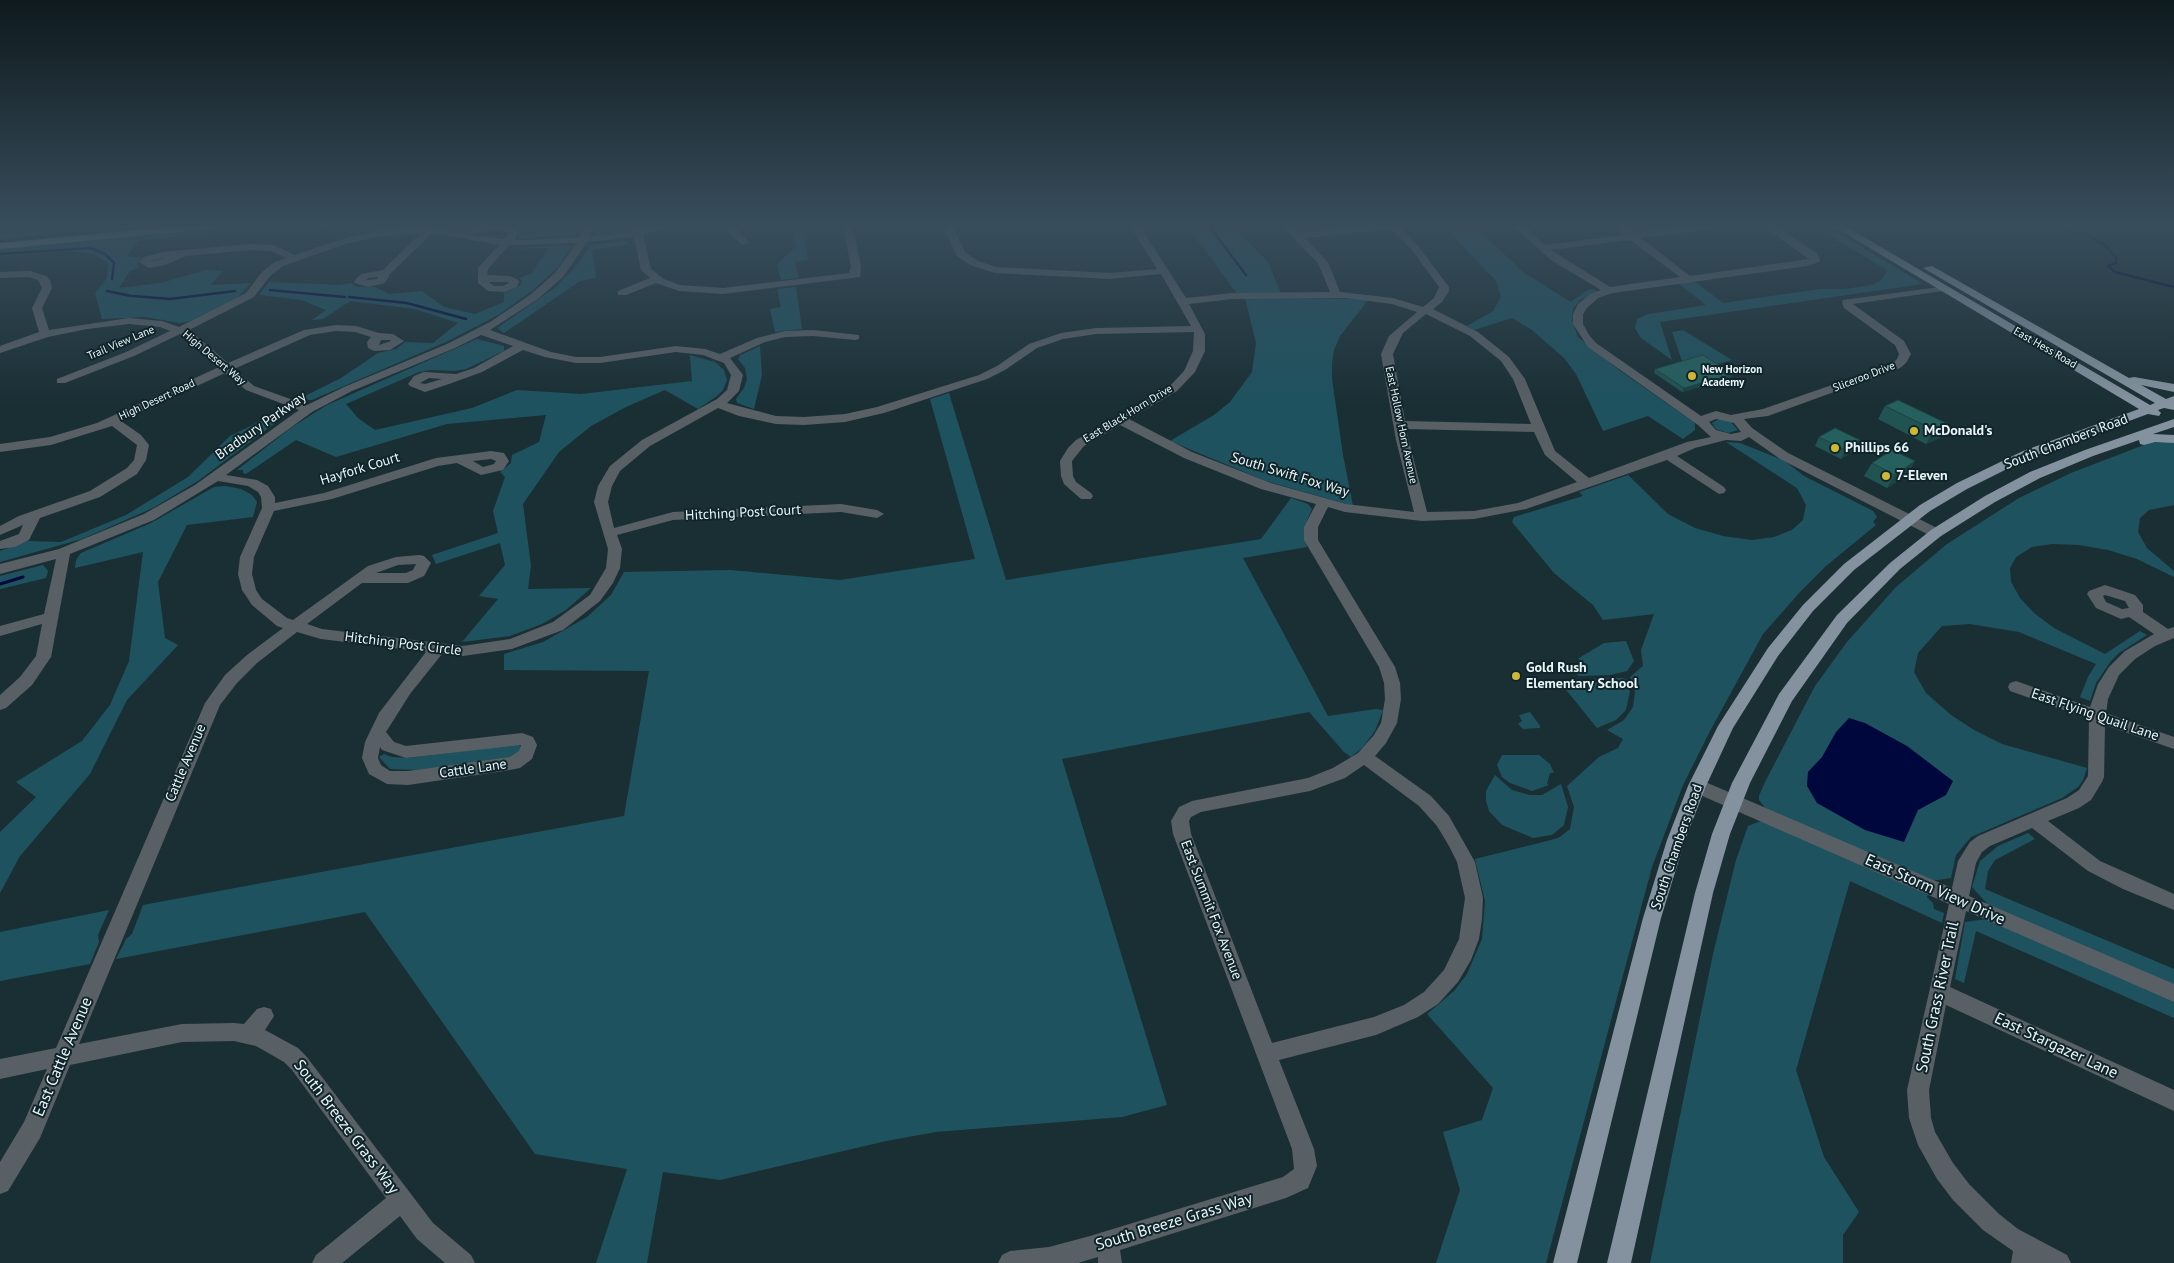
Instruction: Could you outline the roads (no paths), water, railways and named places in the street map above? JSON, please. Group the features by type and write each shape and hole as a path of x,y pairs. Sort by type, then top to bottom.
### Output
{"main road":[{"name":"East Hess Road","path":"1938,285 2165,406"},
{"name":"East Hess Road","path":"1959,285 2165,406 2174,423"},
{"path":"2105,370 2152,385 2174,388"},
{"name":"South Chambers Road","path":"1565,1263 1652,918 1676,840 1697,786 1738,704 1788,632 1849,567 1909,519 1962,486 2026,454 2165,406"},
{"name":"South Chambers Road","path":"1619,1263 1695,927 1721,834 1763,736 1785,698 1832,630 1894,566 1936,532 2016,485 2082,456 2174,423"},
{"path":"2016,485 2041,484 2075,467 2149,440 2174,439"}],"street":[{"path":"45,334 37,308 47,288 46,285"},
{"name":"Trail View Lane","path":"62,380 115,360 181,330 246,298 257,285"},
{"name":"Bradbury Parkway","path":"0,569 64,552 149,517 181,500 216,477 308,409 480,331 517,310 548,285"},
{"path":"622,293 642,285"},
{"path":"674,285 685,289 717,292 774,285"},
{"name":"East Black Horn Drive","path":"1086,496 1069,480 1066,468 1068,458 1080,443 1169,392 1189,372 1199,351 1198,329 1173,285"},
{"path":"1332,285 1336,295"},
{"name":"East Hollow Horn Avenue","path":"1422,516 1399,425 1388,364 1388,351 1398,331 1440,297 1444,292 1443,285"},
{"path":"1600,285 1608,290"},
{"path":"1645,285 1608,290 1591,298 1582,306 1577,318 1582,333 1592,345 1612,361 1706,421 1712,433 1784,456 1936,532"},
{"name":"Sliceroo Drive","path":"1733,418 1764,412 1885,371 1902,361 1905,354 1900,343 1848,306 1847,302 1943,288"},
{"path":"1183,301 1232,296 1336,295 1379,298 1425,309 1474,334 1501,354 1519,379 1551,454 1587,483"},
{"name":"High Desert Way","path":"0,350 45,334 87,326 124,322 157,323 181,330 245,385 260,393 308,409"},
{"name":"High Desert Road","path":"0,448 61,438 113,421 307,330 350,328 378,336"},
{"path":"718,404 765,418 794,421 825,420 872,412 990,374 1033,346 1061,336 1096,330 1198,329"},
{"path":"480,331 553,356 576,360 600,360 676,349 705,352 723,357 761,340 785,334 813,333 855,337"},
{"path":"456,377 478,370 522,346"},
{"name":"Hitching Post Circle","path":"269,508 247,556 247,582 253,596 262,608 294,627 335,636 437,649 471,651 512,644 546,632 574,616 594,598 610,575 616,555 601,502 605,486 615,469 646,443 718,404 732,391 737,379 734,367 723,357"},
{"name":"Sliceroo Drive","path":"1728,438 1741,437 1746,428 1762,417 1764,412"},
{"path":"1706,421 1733,418 1784,456"},
{"name":"South Swift Fox Way","path":"1121,420 1220,469 1323,504 1372,513 1422,516 1461,516 1501,510 1587,483 1691,445 1728,438"},
{"path":"0,531 95,494 119,481 136,466 142,455 143,445 137,438 113,421"},
{"path":"1691,445 1693,440 1702,432 1706,421"},
{"path":"1399,425 1539,428"},
{"path":"1668,455 1719,490"},
{"name":"Hayfork Court","path":"269,508 327,496 429,464 461,460"},
{"path":"216,477 246,481 258,486 268,496 269,508"},
{"name":"East Summit Fox Avenue","path":"1310,1176 1303,1149 1182,834 1176,813 1198,806 1322,780 1346,770 1364,757 1380,739 1389,723 1393,707 1392,683 1383,660 1312,544 1311,527 1323,504"},
{"name":"Hitching Post Court","path":"610,533 673,516 830,508 850,508 877,514"},
{"path":"0,545 10,544 24,537 34,517"},
{"path":"0,704 20,688 39,665 45,650 64,552"},
{"name":"Cattle Avenue","path":"118,927 213,703 240,669 362,578"},
{"path":"2133,613 2170,634"},
{"path":"0,631 51,618"},
{"name":"South Grass River Trail","path":"2058,1263 2024,1254 1970,1202 1945,1171 1931,1148 1922,1127 1918,1090 1967,861 1976,847 1984,842 2078,801 2094,782 2098,764 2097,716 2102,692 2114,671 2138,649 2170,634"},
{"name":"Cattle Lane","path":"378,733 388,746 398,751 445,748 514,738 527,740 528,750 521,760 504,766 396,778 380,774 371,764 370,752 378,733 396,700 437,649"},
{"name":"East Flying Quail Lane","path":"2016,688 2174,743"},
{"path":"1266,1054 1376,1026 1411,1011 1430,998 1451,976 1461,960 1469,940 1474,898 1466,862 1456,842 1443,821 1425,801 1392,775 1364,757"},
{"name":"East Storm View Drive","path":"1697,786 2174,993"},
{"path":"2034,820 2094,866 2130,884 2174,902"},
{"name":"East Cattle Avenue","path":"0,1183 28,1137 118,927"},
{"name":"East Stargazer Lane","path":"1938,991 2174,1101"},
{"path":"249,1034 264,1016"},
{"name":"South Breeze Grass Way","path":"0,1069 182,1033 217,1031 249,1034 278,1046 299,1063 425,1231 463,1263"},
{"name":"South Breeze Grass Way","path":"1010,1263 1065,1255 1109,1253 1286,1187 1310,1176"},
{"path":"324,1263 401,1200"}],"waterway":[{"path":"2166,285 2174,287"},
{"path":"270,290 345,297"},
{"path":"107,291 131,296"},
{"path":"133,296 170,299 235,291"},
{"path":"349,297 407,303 466,319"},
{"path":"0,584 23,577"}],"place":[{"name":"New Horizon Academy","path":"1692,376"},
{"name":"McDonald's","path":"1914,431"},
{"name":"Phillips 66","path":"1835,448"},
{"name":"7-Eleven","path":"1886,476"},
{"name":"Gold Rush Elementary School","path":"1516,676"}]}
